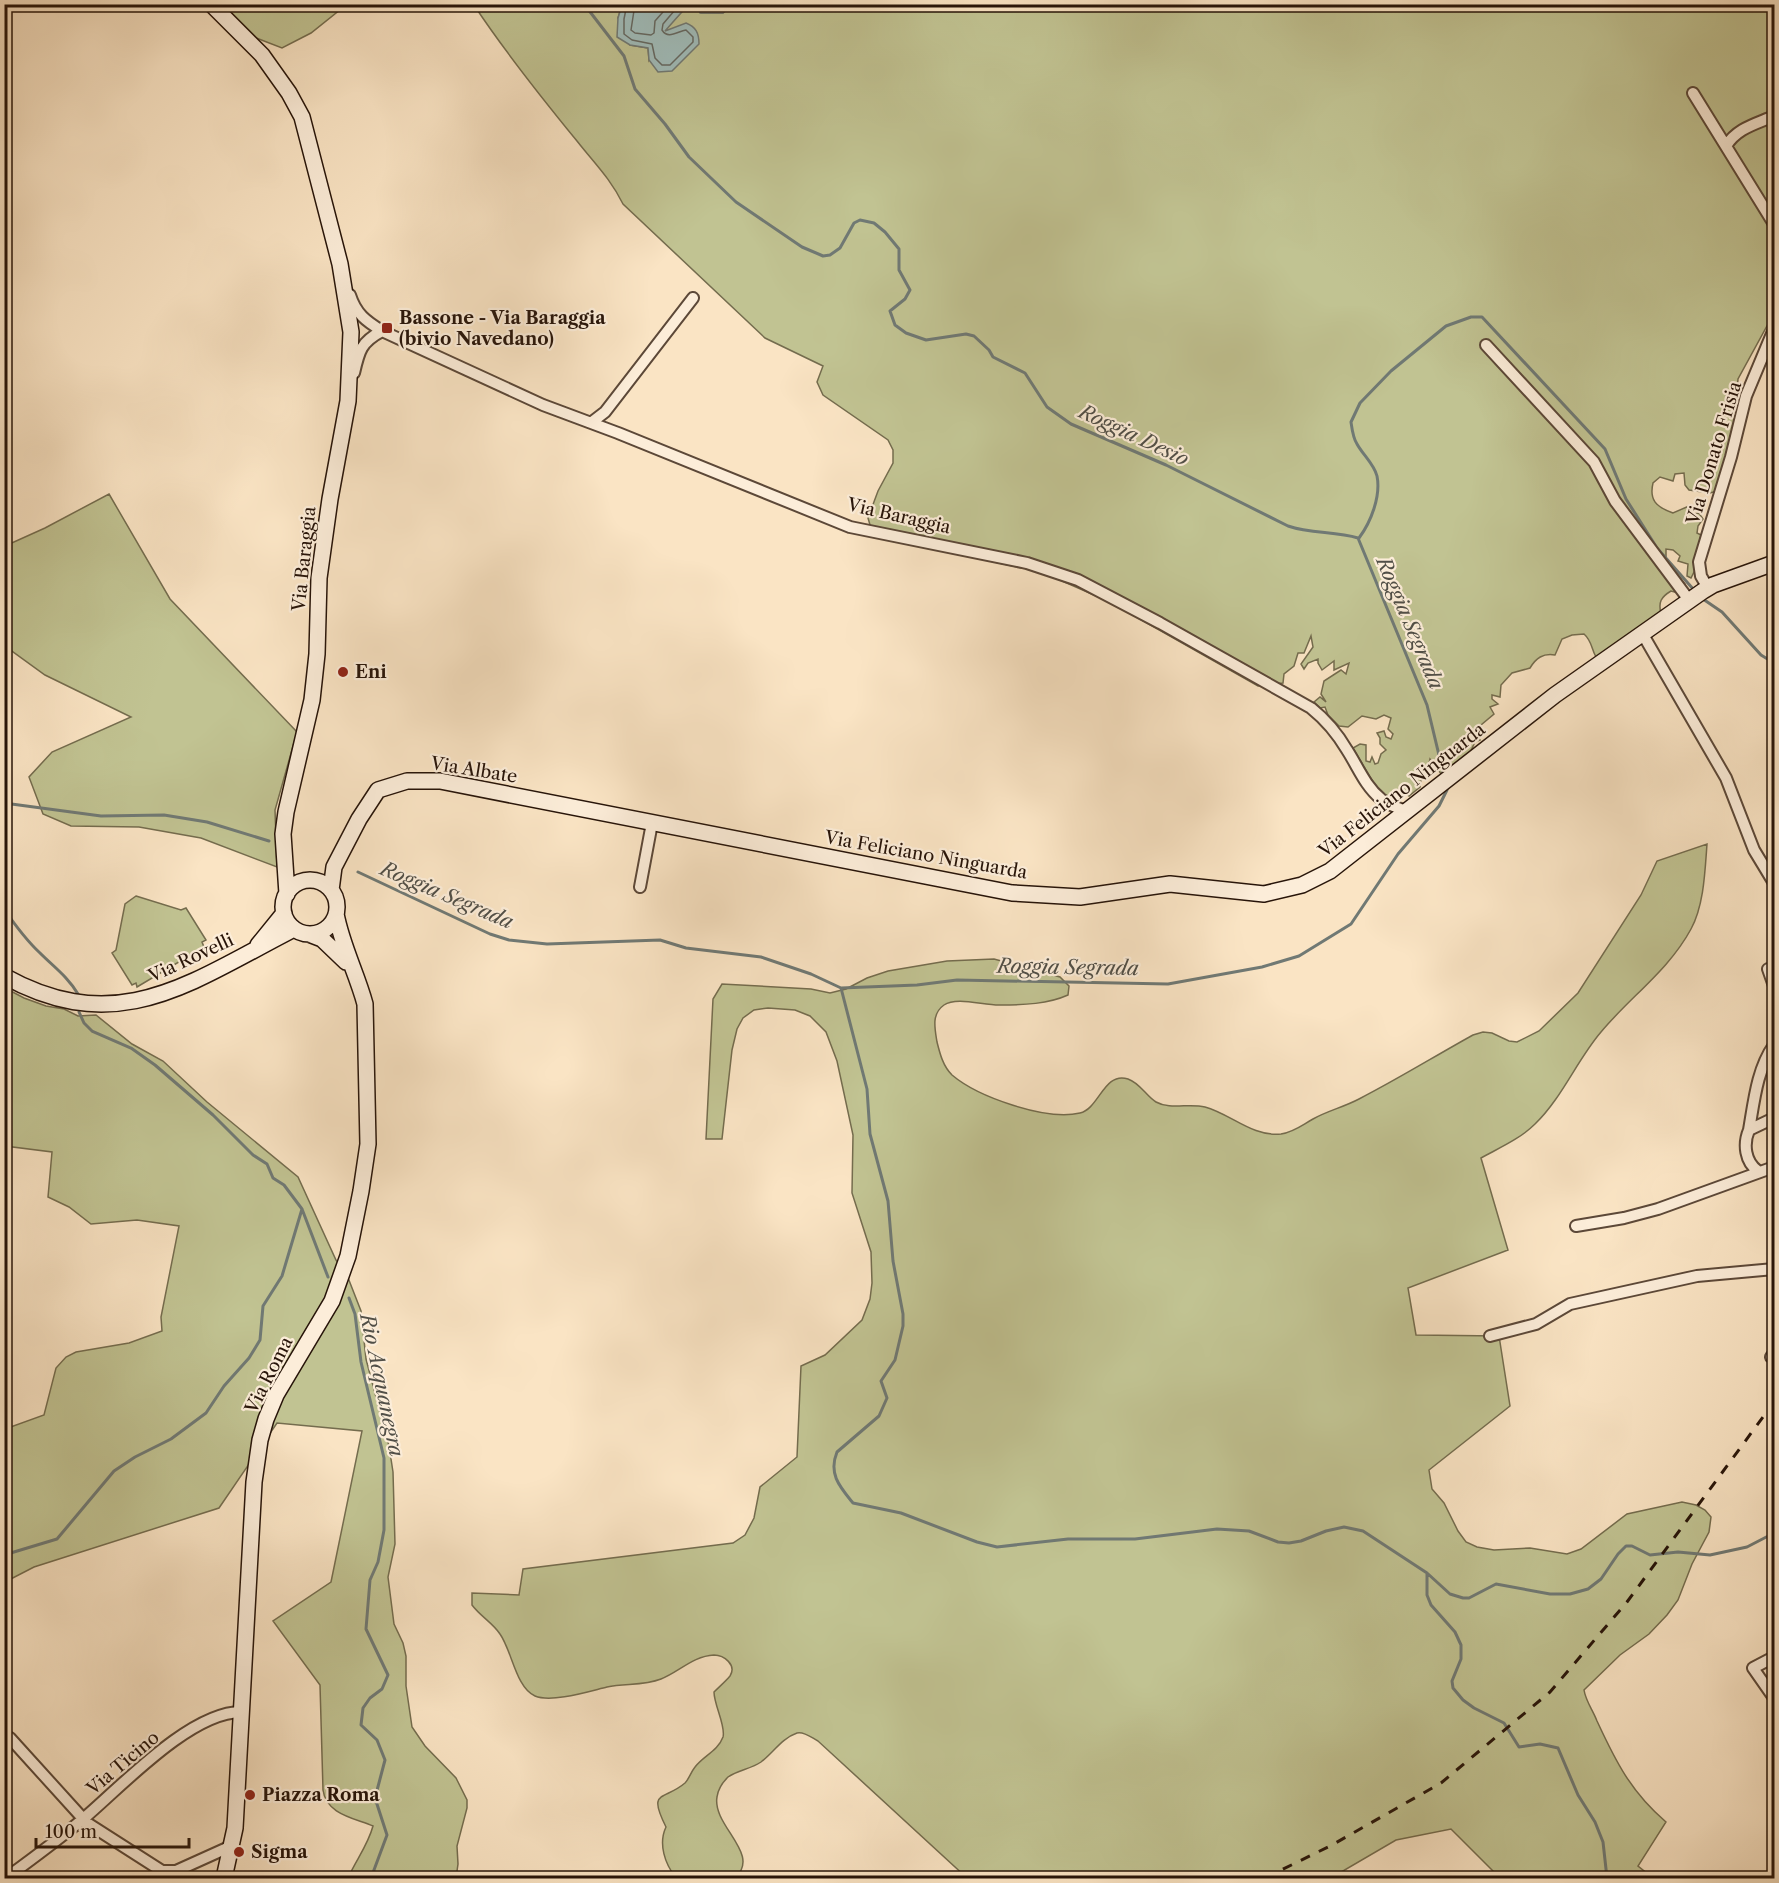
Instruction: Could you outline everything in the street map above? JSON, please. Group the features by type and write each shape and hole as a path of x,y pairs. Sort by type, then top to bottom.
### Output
{"street":[{"name":"Via Baraggia","path":"211,4 262,55 289,93 302,117 340,264 354,308 364,320 382,331 543,405 592,422 850,527 1027,563 1078,580 1311,708 1328,722 1348,751 1363,779 1373,791 1383,800 1406,812"},
{"path":"1692,93 1774,224"},
{"path":"1726,146 1731,137 1742,129 1774,116"},
{"name":"Via Baraggia","path":"287,894 283,834 312,700 317,654 319,578 348,399 351,332 340,264"},
{"path":"592,422 605,412 693,298"},
{"name":"Via Donato Frisia","path":"1698,594 1701,576 1699,562 1731,458 1746,396 1774,329"},
{"path":"351,332 382,331"},
{"path":"348,399 360,350 369,338 382,331"},
{"path":"1486,345 1594,462 1615,501 1698,594"},
{"name":"Via Feliciano Ninguarda","path":"652,823 1012,893 1080,897 1170,884 1263,894 1302,885 1330,871 1555,695 1698,594 1774,563"},
{"path":"1642,633 1726,778 1754,850 1774,883"},
{"name":"Via Albate","path":"331,890 334,867 359,819 378,790 406,781 440,781 652,823"},
{"path":"640,887 652,823"},
{"path":"285,857 295,874 313,881 331,890 337,906 336,914 326,929 309,934 294,928 288,922 284,913 284,903 293,887 313,881"},
{"name":"Via Albate","path":"313,881 334,867"},
{"name":"Via Rovelli","path":"254,949 284,913"},
{"name":"Via Roma","path":"224,1878 235,1827 254,1482 260,1440 276,1395 332,1301 348,1256 366,1162 368,1120 365,1004 344,947 336,914"},
{"name":"Via Rovelli","path":"4,976 43,994 69,1002 117,1004 141,1000 180,988 234,962 294,928"},
{"name":"Via Roma","path":"309,934 322,939 354,972"},
{"path":"1768,969 1774,986"},
{"path":"1758,1171 1746,1154 1745,1146 1758,1079 1774,1045"},
{"path":"1749,1130 1774,1118"},
{"path":"1576,1226 1624,1218 1658,1209 1774,1167"},
{"path":"1490,1336 1536,1324 1570,1304 1698,1276 1774,1269"},
{"path":"1774,1657 1753,1668 1774,1698"},
{"name":"Via Ticino","path":"6,1878 83,1819 148,1761 178,1739 224,1714 241,1712"},
{"path":"4,1735 10,1738 83,1819 158,1869 167,1872 176,1871 231,1848"}],"green space":[{"path":"733,4 1774,5 1774,313 1738,379 1733,439 1717,491 1710,493 1689,490 1685,485 1684,473 1675,474 1673,481 1660,477 1653,483 1652,489 1655,502 1662,508 1673,513 1689,506 1693,514 1699,513 1703,519 1698,526 1697,533 1701,535 1694,565 1697,574 1694,572 1691,578 1687,576 1688,564 1678,561 1680,556 1673,550 1666,549 1666,560 1685,584 1678,593 1671,591 1663,598 1660,603 1661,614 1602,656 1596,657 1584,634 1572,635 1562,639 1555,655 1543,656 1537,659 1530,668 1512,673 1501,685 1500,697 1492,695 1492,699 1498,704 1490,707 1494,714 1474,734 1480,740 1475,742 1467,759 1442,775 1430,759 1426,777 1421,780 1420,787 1409,796 1399,789 1392,798 1379,792 1353,748 1360,744 1366,745 1366,761 1370,762 1372,757 1375,764 1378,763 1381,754 1386,750 1380,744 1377,733 1384,731 1386,737 1391,739 1393,734 1388,729 1391,718 1384,715 1376,719 1362,716 1348,727 1339,726 1328,715 1325,707 1320,708 1314,702 1320,697 1326,702 1321,694 1324,681 1341,670 1346,674 1349,663 1334,670 1334,661 1322,670 1318,659 1308,663 1304,669 1301,664 1313,647 1311,636 1304,653 1298,653 1294,666 1284,674 1283,683 1258,686 1110,602 1044,573 873,535 868,518 878,491 893,463 893,450 888,440 823,395 817,382 823,366 765,338 623,204 607,179 498,40 474,5 622,5 618,18 630,45 648,48 649,60 663,32 688,5 696,5 701,13 723,13"},
{"path":"212,5 346,5 311,33 282,48 251,36"},
{"path":"109,494 170,599 297,732 275,810 277,867 201,838 139,827 71,826 43,814 29,777 52,752 131,717 45,675 5,646 5,546"},
{"path":"1707,844 1699,909 1682,944 1661,970 1601,1032 1545,1114 1516,1139 1481,1158 1508,1250 1408,1288 1416,1335 1499,1336 1510,1406 1429,1470 1432,1489 1444,1503 1466,1542 1494,1550 1530,1548 1567,1554 1581,1549 1627,1514 1682,1502 1696,1505 1711,1517 1709,1532 1692,1564 1678,1600 1667,1615 1649,1634 1620,1655 1584,1690 1604,1736 1626,1776 1643,1799 1666,1822 1638,1866 1653,1878 1500,1878 1451,1829 1396,1840 1331,1878 967,1878 818,1741 805,1734 797,1733 787,1738 761,1762 728,1777 720,1788 717,1808 740,1849 743,1859 742,1869 735,1878 676,1878 664,1854 663,1840 666,1827 660,1815 658,1801 685,1783 698,1763 721,1742 723,1727 714,1692 730,1676 731,1665 722,1657 706,1656 654,1681 614,1686 561,1697 542,1698 529,1692 523,1685 500,1634 472,1605 472,1593 519,1595 523,1569 733,1543 745,1535 754,1518 760,1487 797,1457 801,1366 825,1355 862,1320 870,1299 871,1252 852,1193 853,1135 837,1061 826,1032 810,1016 795,1010 768,1008 754,1010 743,1018 737,1029 732,1050 722,1139 706,1139 713,999 722,984 811,989 830,993 846,989 867,978 888,971 947,961 994,959 1060,977 1069,986 1068,995 1027,1004 994,1005 956,1001 944,1005 936,1017 937,1042 946,1068 964,1083 995,1099 1013,1105 1049,1114 1066,1115 1087,1110 1113,1080 1128,1079 1161,1104 1205,1107 1251,1129 1270,1134 1281,1134 1359,1099 1473,1035 1483,1032 1492,1033 1517,1042 1539,1031 1578,993 1641,895 1657,861"},
{"path":"136,896 181,910 186,908 206,940 202,942 204,947 137,987 136,983 132,985 112,953 116,950 125,904"},
{"path":"5,988 24,998 46,1006 64,1009 78,1016 96,1015 132,1044 163,1061 207,1102 298,1177 336,1260 345,1270 361,1311 366,1359 389,1446 393,1472 395,1544 388,1577 394,1624 406,1656 406,1686 412,1727 425,1746 456,1778 467,1800 457,1846 456,1878 348,1878 373,1826 335,1810 325,1798 320,1685 273,1621 331,1582 362,1431 277,1423 219,1508 34,1567 5,1582 5,1429 44,1415 56,1368 66,1357 76,1352 129,1343 162,1331 161,1317 179,1226 137,1220 91,1224 69,1207 48,1197 52,1152 5,1146"}],"water":[{"path":"622,5 688,5 665,31 686,23 696,31 699,44 672,71 658,72 649,60 648,48 630,45 617,37 618,18"},
{"path":"696,5 733,5 723,13 700,13"}],"waterway":[{"name":"Roggia Desio","path":"584,4 624,56 635,89 689,157 736,202 802,247 823,256 830,255 840,248 854,223 860,220 874,223 885,232 899,249 899,270 910,290 905,299 890,311 895,325 906,333 926,340 966,334 974,336 993,357 1025,373 1047,407 1071,424 1166,465 1288,526 1358,538"},
{"name":"Roggia Segrada","path":"1359,538 1374,509 1378,492 1376,472 1357,444 1353,433 1351,422 1360,403 1391,371 1446,326 1471,317 1482,317 1605,449 1626,499 1657,548 1694,590"},
{"name":"Roggia Segrada","path":"1358,538 1427,705 1444,776"},
{"name":"Roggia Segrada","path":"1700,597 1722,612 1761,655 1774,663"},
{"name":"Roggia Segrada","path":"358,872 490,934 509,940 547,944 660,940 686,948 761,957 811,974 841,988 917,985 957,980 1168,984 1262,967 1299,956 1351,924 1398,854 1439,806 1447,790 1446,785"},
{"path":"4,803 101,816 164,815 207,822 269,841"},
{"name":"Rio Acquanegra","path":"4,909 25,938 65,977 78,994"},
{"path":"841,988 867,1089 870,1134 888,1201 893,1261 903,1314 903,1326 895,1360 881,1381 887,1398 879,1416 837,1452 835,1474 853,1503 901,1513 977,1542 997,1547 1068,1539 1135,1539 1217,1529 1249,1531 1278,1542 1289,1543 1344,1527 1363,1531 1427,1573 1450,1594 1463,1598 1469,1598 1496,1584 1550,1594 1570,1594 1588,1589 1601,1579 1626,1546 1632,1546 1650,1555 1678,1552 1710,1555 1747,1547 1774,1533"},
{"name":"Rio Acquanegra","path":"79,1012 84,1023 92,1031 131,1048 155,1065 213,1115 253,1155 267,1164 273,1178 284,1185 302,1209 328,1277"},
{"name":"Rio Acquanegra","path":"4,1555 57,1539 114,1471 135,1457 171,1439 206,1413 224,1386 249,1358 260,1340 263,1306 282,1276 302,1209"},
{"name":"Rio Acquanegra","path":"349,1298 355,1314 361,1362 384,1458 384,1530 378,1562 370,1580 366,1629 388,1675 382,1689 370,1698 363,1708 361,1725 377,1740 385,1760 375,1798 387,1835 371,1878"},
{"path":"1427,1573 1427,1595 1431,1605 1455,1632 1461,1645 1461,1659 1452,1681 1453,1688 1474,1708 1504,1723 1519,1747 1540,1744 1558,1748 1578,1795 1595,1822 1603,1842 1607,1878"}],"railway":[{"path":"1265,1878 1332,1845 1441,1783 1550,1692 1627,1602 1774,1402"}],"place":[{"name":"Bassone - Via Baraggia (bivio Navedano)","path":"387,328"},
{"name":"Eni","path":"343,672"},
{"name":"Piazza Roma","path":"250,1795"},
{"name":"Sigma","path":"239,1852"}]}
